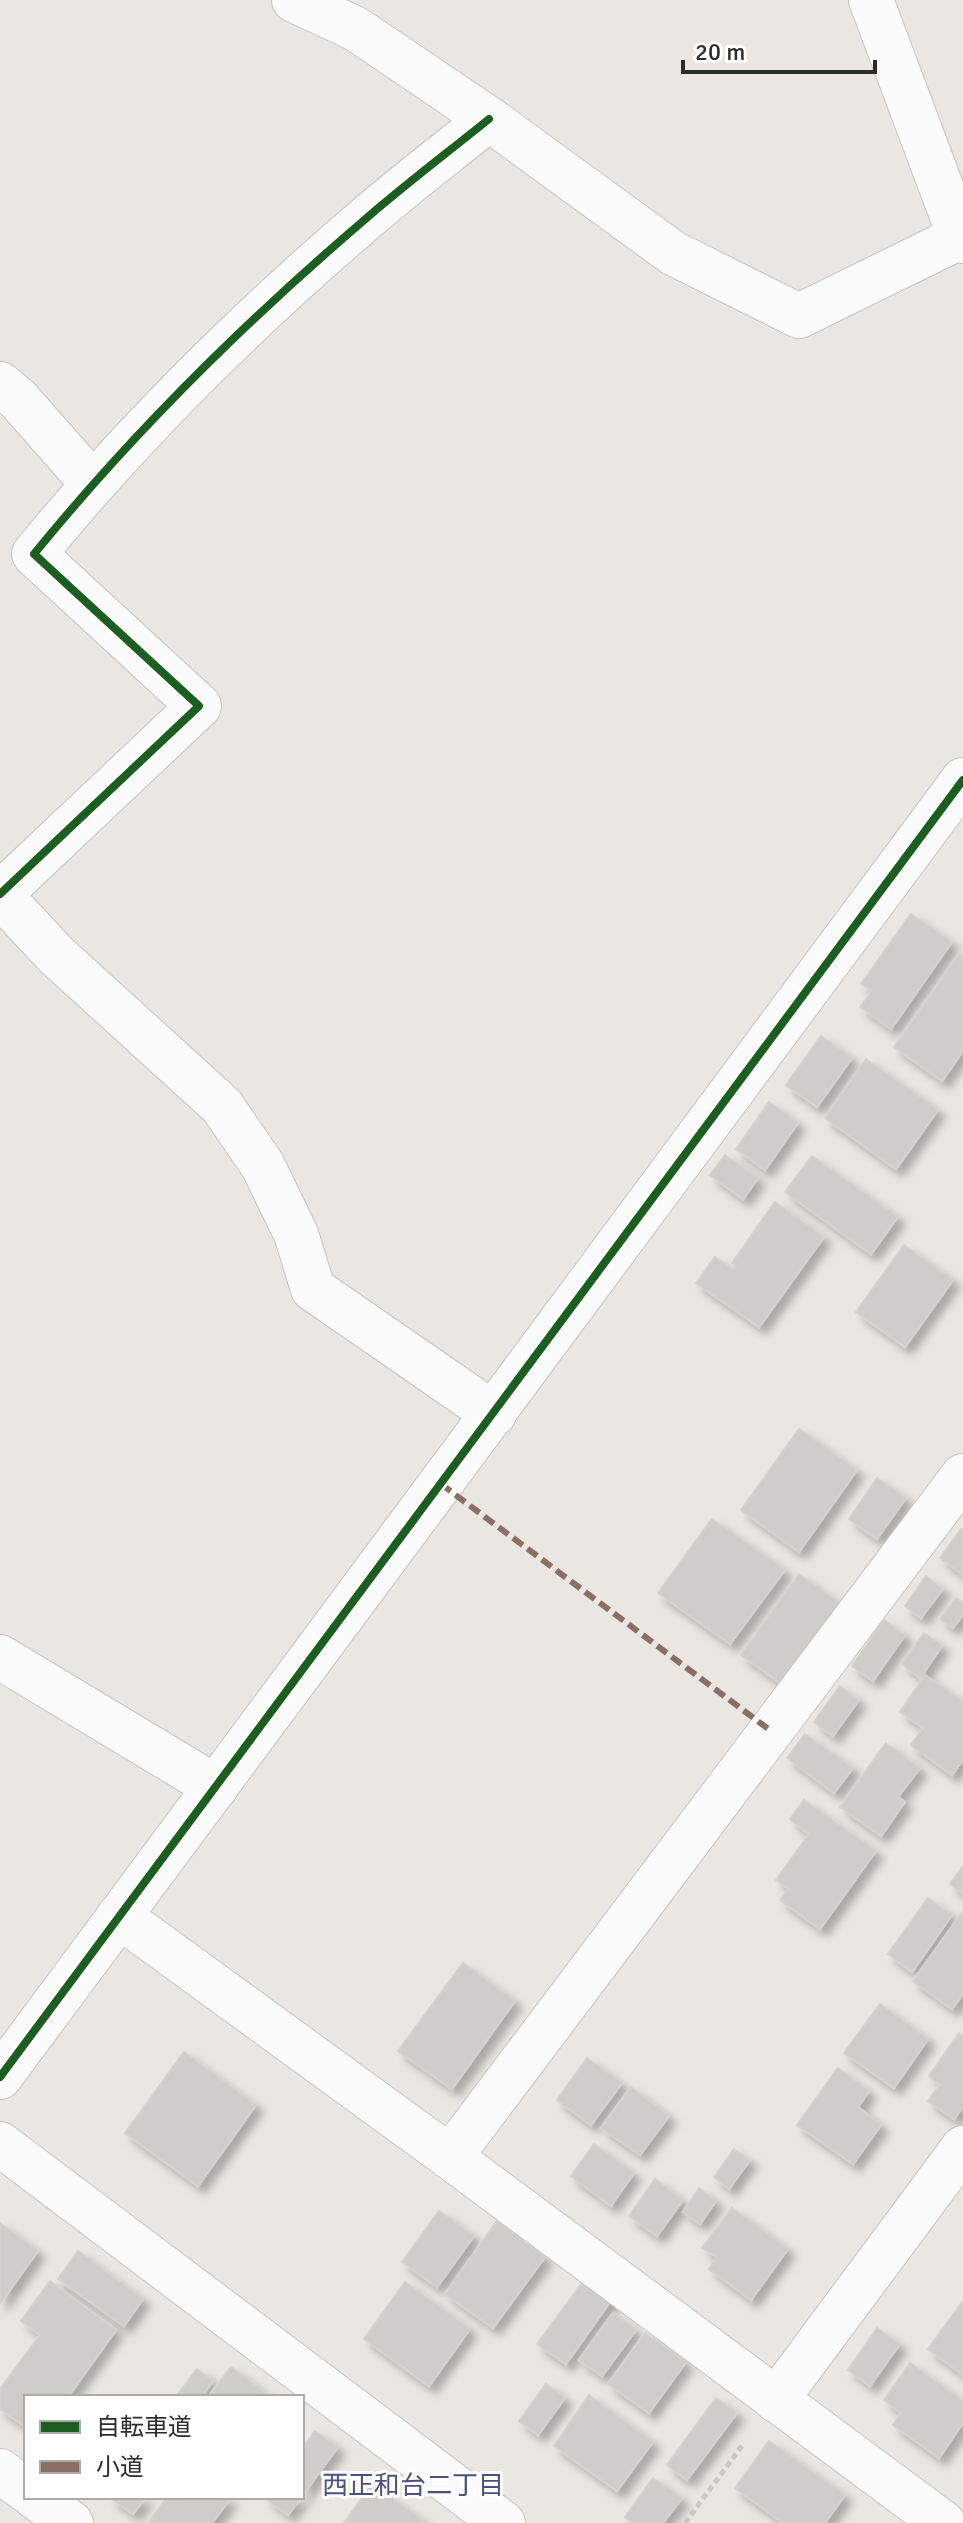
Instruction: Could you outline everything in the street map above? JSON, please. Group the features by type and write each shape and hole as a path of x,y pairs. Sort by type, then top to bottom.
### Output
{"street":[{"path":"294,0 356,29 489,119 673,253 799,316 961,239 871,0"},
{"path":"489,119 362,222 237,334 92,483 34,554 199,706 0,894 56,955 222,1106 263,1166 296,1234 313,1289 494,1414"},
{"path":"0,384 18,399 92,483"},
{"path":"0,2077 963,780"},
{"path":"450,2157 963,1476"},
{"path":"0,1657 216,1787"},
{"path":"119,1916 943,2523"},
{"path":"0,2144 503,2523"},
{"path":"776,2400 963,2148"},
{"path":"0,2471 24,2489"},
{"path":"38,2499 71,2523"}],"path":[{"path":"685,2523 776,2400"}],"building":[{"path":"911,914 952,942 891,1029 860,1007 872,991 861,984"},
{"path":"959,954 963,956 963,1051 942,1081 894,1047"},
{"path":"821,1036 852,1058 817,1107 786,1085"},
{"path":"866,1059 938,1110 896,1169 825,1118"},
{"path":"769,1102 798,1123 765,1170 736,1149"},
{"path":"725,1155 758,1178 743,1199 710,1175"},
{"path":"812,1156 898,1217 871,1254 785,1192"},
{"path":"775,1202 824,1237 759,1327 696,1283 715,1257 733,1270 736,1266 732,1263"},
{"path":"904,1245 953,1280 905,1347 856,1312"},
{"path":"799,1429 857,1470 799,1552 741,1510"},
{"path":"877,1478 906,1498 877,1539 849,1519"},
{"path":"712,1519 785,1570 730,1644 658,1593"},
{"path":"963,1530 962,1574 940,1558"},
{"path":"799,1574 840,1603 783,1685 741,1655"},
{"path":"926,1576 943,1589 921,1618 905,1606"},
{"path":"956,1598 963,1603 963,1615 953,1628 940,1619"},
{"path":"884,1620 905,1635 873,1681 852,1666"},
{"path":"924,1633 942,1646 920,1678 902,1664"},
{"path":"925,1675 963,1702 963,1760 952,1775 911,1745 923,1728 900,1712"},
{"path":"840,1686 859,1700 833,1736 814,1722"},
{"path":"805,1734 853,1768 834,1793 787,1758"},
{"path":"886,1743 920,1768 898,1797 905,1802 881,1836 840,1807"},
{"path":"804,1800 876,1851 820,1929 780,1900 789,1889 776,1880 809,1834 790,1819"},
{"path":"963,1866 963,1893 950,1884"},
{"path":"928,1898 952,1915 912,1972 888,1954"},
{"path":"963,1911 963,1994 952,2009 913,1981"},
{"path":"463,1963 515,2001 452,2089 398,2051"},
{"path":"880,2004 928,2039 894,2088 844,2053"},
{"path":"959,2033 963,2036 963,2107 954,2119 928,2101 940,2085 929,2076"},
{"path":"184,2052 256,2105 198,2186 125,2133"},
{"path":"587,2058 622,2083 591,2125 557,2100"},
{"path":"838,2068 869,2091 858,2107 881,2125 853,2164 797,2125"},
{"path":"631,2087 669,2116 640,2155 601,2128"},
{"path":"594,2144 634,2173 611,2206 571,2176"},
{"path":"734,2149 750,2160 729,2189 714,2177"},
{"path":"655,2179 683,2200 657,2236 629,2216"},
{"path":"699,2188 716,2201 700,2224 683,2212"},
{"path":"732,2208 788,2249 751,2300 709,2269 717,2257 702,2248"},
{"path":"439,2211 474,2236 437,2287 402,2262"},
{"path":"497,2221 545,2257 493,2328 445,2294"},
{"path":"0,2223 38,2251 0,2304"},
{"path":"78,2251 143,2299 124,2326 58,2279"},
{"path":"588,2275 615,2295 566,2364 537,2344"},
{"path":"50,2281 116,2330 69,2395 24,2395 24,2426 0,2409 0,2389 40,2335 21,2321"},
{"path":"405,2282 470,2329 429,2386 364,2339"},
{"path":"963,2301 963,2375 928,2349"},
{"path":"613,2313 636,2330 602,2376 579,2360"},
{"path":"877,2328 900,2344 870,2386 848,2370"},
{"path":"645,2333 686,2362 649,2413 608,2384"},
{"path":"910,2363 963,2401 963,2423 939,2458 893,2425 901,2413 884,2400"},
{"path":"231,2367 268,2395 210,2395"},
{"path":"197,2369 213,2381 203,2395 178,2395"},
{"path":"546,2384 565,2398 538,2435 519,2421"},
{"path":"589,2395 653,2442 617,2491 554,2446"},
{"path":"716,2398 737,2413 687,2480 667,2465"},
{"path":"315,2431 338,2447 304,2493 304,2446"},
{"path":"769,2441 845,2495 825,2523 783,2523 735,2488"},
{"path":"653,2478 682,2498 663,2523 633,2523 625,2517"},
{"path":"372,2484 424,2521 423,2523 344,2523"},
{"path":"112,2499 144,2499 133,2514"},
{"path":"166,2499 230,2499 212,2523 148,2523"},
{"path":"266,2499 300,2499 288,2515"}],"marked path":[{"path":"441,1484 771,1731"}],"cycle path":[{"path":"0,894 199,706 34,554 110,466 232,340 318,260 489,119"},
{"path":"0,2077 963,780"}],"district":[{"name":"西正和台二丁目","path":"413,2486"}]}
